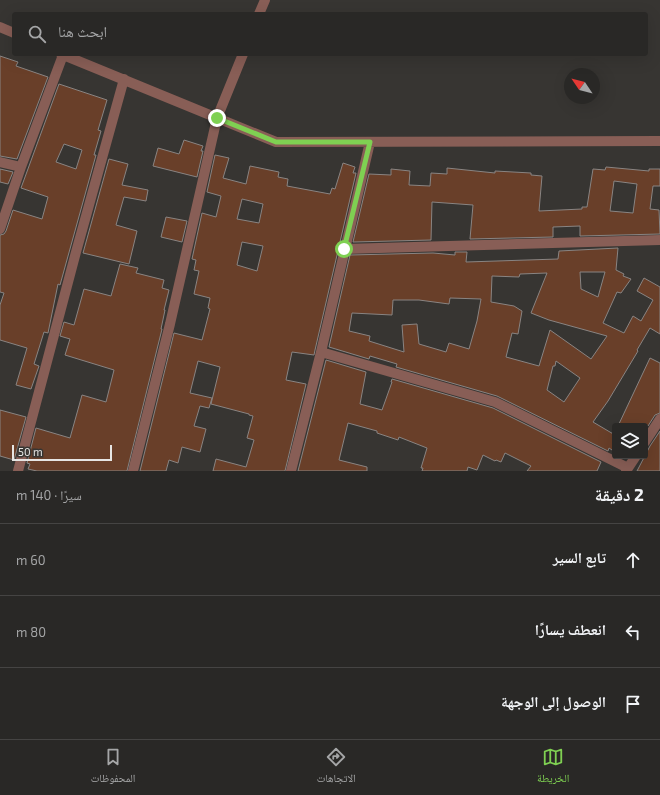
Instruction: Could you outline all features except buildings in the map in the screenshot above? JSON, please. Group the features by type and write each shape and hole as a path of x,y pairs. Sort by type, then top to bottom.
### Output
{"street":[{"path":"260,12 265,0"},
{"path":"0,27 12,32"},
{"path":"0,229 61,56"},
{"path":"67,56 276,142 660,141"},
{"path":"133,471 170,324 217,118 242,56"},
{"path":"18,471 124,79"},
{"path":"291,471 321,352 370,142"},
{"path":"0,162 21,167"},
{"path":"344,249 660,240"},
{"path":"321,352 495,402 627,470 634,459"},
{"path":"648,437 660,418"}],"route":[{"path":"217,118 276,142 370,142 344,249"}]}
